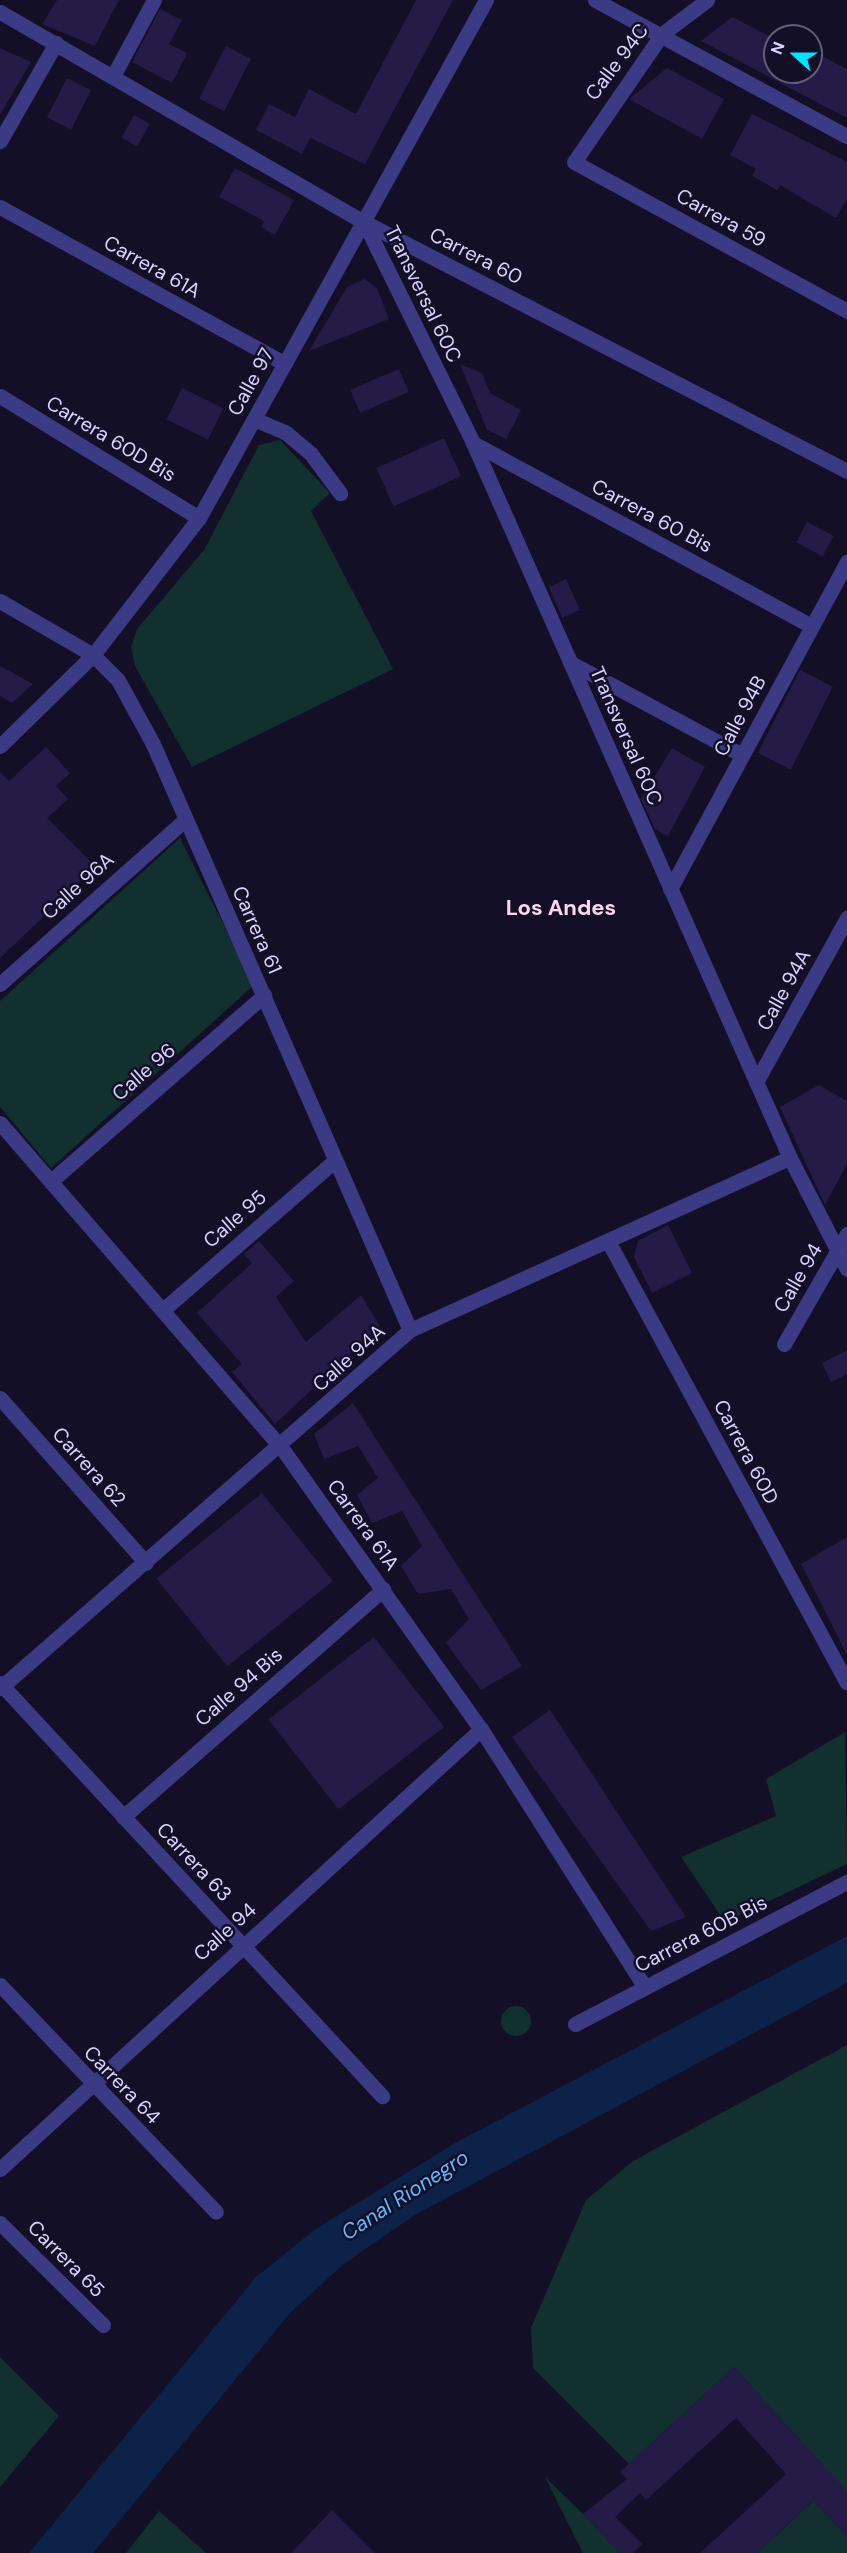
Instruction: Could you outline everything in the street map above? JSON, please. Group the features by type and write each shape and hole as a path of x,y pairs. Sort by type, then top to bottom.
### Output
{"street":[{"path":"113,76 154,0"},
{"name":"Calle 97","path":"0,746 93,655 200,518 486,0"},
{"path":"595,0 662,34 847,136"},
{"name":"Calle 94C","path":"574,162 662,34 707,0"},
{"name":"Carrera 60","path":"0,12 364,222 847,471"},
{"path":"0,141 56,44"},
{"name":"Carrera 59","path":"574,162 847,311"},
{"name":"Carrera 61A","path":"0,207 285,364"},
{"name":"Transversal 60C","path":"364,222 473,443 790,1158 847,1269"},
{"name":"Carrera 60D Bis","path":"0,396 200,518"},
{"path":"254,419 285,432 311,454 340,493"},
{"name":"Carrera 60 Bis","path":"473,443 812,626"},
{"name":"Calle 94B","path":"670,889 847,562"},
{"name":"Carrera 61","path":"0,601 93,655 128,698 264,995 334,1161 410,1330"},
{"path":"571,663 742,755"},
{"name":"Calle 96A","path":"0,984 185,820"},
{"name":"Calle 94A","path":"756,1082 847,918"},
{"name":"Calle 96","path":"51,1181 264,995"},
{"name":"Carrera 61A","path":"0,1123 164,1309 281,1447 481,1729 645,1987"},
{"name":"Calle 94A","path":"1,1686 281,1447 410,1330 790,1158"},
{"name":"Calle 95","path":"164,1309 334,1161"},
{"name":"Calle 94","path":"784,1344 847,1233"},
{"name":"Carrera 60D","path":"608,1241 847,1683"},
{"name":"Carrera 62","path":"0,1398 147,1563"},
{"name":"Calle 94 Bis","path":"123,1817 383,1589"},
{"name":"Carrera 63","path":"1,1686 382,2096"},
{"name":"Calle 94","path":"0,2169 89,2083 481,1729"},
{"name":"Carrera 60B Bis","path":"575,2024 847,1882"},
{"name":"Carrera 64","path":"0,1985 89,2083 216,2212"},
{"name":"Carrera 65","path":"0,2223 103,2325"}],"green space":[{"path":"280,440 330,493 311,511 393,669 192,767 135,666 131,647 137,629 204,550 259,445"},
{"path":"180,838 254,985 51,1168 0,1107 0,1001"},
{"path":"845,1732 847,1864 725,1922 681,1857 776,1816 766,1779"},
{"path":"516,2006 527,2010 531,2021 527,2032 516,2036 505,2032 501,2021 505,2010"},
{"path":"847,2045 847,2553 757,2553 836,2480 734,2367 629,2464 533,2368 531,2328 586,2200 633,2161"},
{"path":"0,2357 59,2416 0,2487"},
{"path":"545,2477 583,2514 620,2553 583,2553"},
{"path":"159,2511 206,2553 126,2553"}],"water":[{"name":"Canal Rionegro","path":"847,1936 847,1983 415,2215 345,2263 290,2313 93,2553 29,2553 256,2277 317,2228 455,2143"}],"building":[{"path":"57,0 119,0 95,46 42,24"},
{"path":"416,0 453,0 365,164 310,138 302,154 256,130 269,104 295,117 309,89 356,114"},
{"path":"160,9 182,20 169,44 187,53 172,83 132,62"},
{"path":"732,17 763,33 763,74 701,41"},
{"path":"226,46 251,59 224,111 199,99"},
{"path":"0,48 31,62 0,115"},
{"path":"823,56 847,69 847,118 783,84 823,84"},
{"path":"667,68 724,99 702,139 629,99"},
{"path":"67,78 91,90 71,129 47,117"},
{"path":"752,114 847,162 847,199 836,218 780,185 777,190 752,176 756,169 730,155"},
{"path":"134,115 150,124 137,146 121,138"},
{"path":"235,168 294,200 275,235 261,227 264,221 219,197"},
{"path":"365,279 377,288 389,319 309,351 347,287"},
{"path":"460,364 482,373 490,393 521,410 506,439 487,430"},
{"path":"399,369 409,392 360,413 350,390"},
{"path":"182,388 223,408 208,440 167,419"},
{"path":"444,438 461,476 393,506 376,468"},
{"path":"807,522 833,536 823,556 796,542"},
{"path":"566,579 580,610 562,618 549,587"},
{"path":"0,666 33,684 12,703 0,696"},
{"path":"800,670 833,687 791,770 758,753"},
{"path":"46,747 70,773 56,786 68,799 47,818 96,867 0,958 0,772 9,781"},
{"path":"672,748 705,767 668,836 655,829 641,799"},
{"path":"819,1085 847,1101 847,1164 825,1205 780,1107"},
{"path":"668,1225 692,1273 652,1293 634,1257 638,1241"},
{"path":"259,1241 294,1281 276,1297 306,1342 361,1295 380,1326 275,1424 232,1372 242,1364 197,1313 252,1263 244,1254"},
{"path":"847,1350 847,1374 831,1382 822,1363"},
{"path":"353,1403 522,1666 481,1690 446,1643 469,1619 451,1589 418,1594 401,1566 422,1546 402,1511 372,1523 357,1495 378,1478 358,1446 324,1459 314,1434"},
{"path":"262,1493 333,1581 227,1666 156,1579"},
{"path":"847,1537 847,1655 801,1564"},
{"path":"374,1637 444,1727 339,1809 268,1719"},
{"path":"550,1710 686,1917 651,1931 512,1737"},
{"path":"734,2367 847,2491 847,2537 813,2501 757,2553 700,2553 786,2474 736,2418 646,2500 640,2493 615,2517 642,2544 633,2553 620,2553 583,2514 627,2479 620,2472"},
{"path":"332,2510 375,2553 291,2553"}],"district":[{"name":"Los Andes","path":"561,908"}]}
